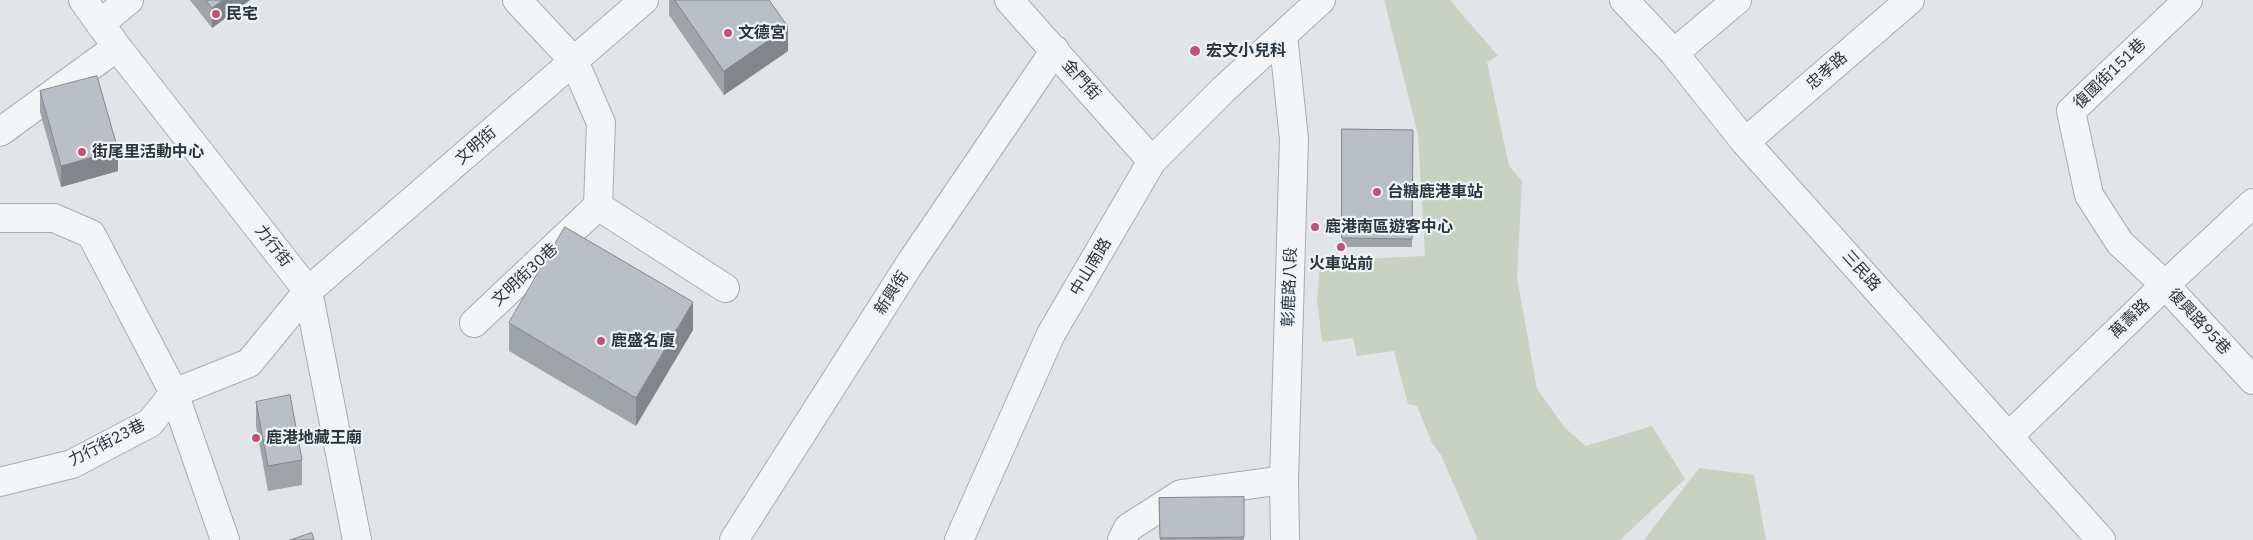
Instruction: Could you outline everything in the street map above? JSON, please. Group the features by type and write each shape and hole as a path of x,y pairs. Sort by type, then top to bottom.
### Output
{"street":[{"name":"力行街","path":"83,0 117,47 308,291 357,540"},
{"path":"100,24 129,0"},
{"path":"517,0 574,61 601,123 598,206 725,288"},
{"name":"文明街","path":"174,394 250,363 308,291 644,0"},
{"name":"金門街","path":"1009,0 1152,161"},
{"name":"中山南路","path":"959,540 1052,334 1152,161 1224,89 1321,0"},
{"name":"三民路","path":"1624,0 1674,53 1745,142 2101,540"},
{"path":"1674,53 1737,0"},
{"name":"忠孝路","path":"1745,142 1910,0"},
{"name":"復國街151巷","path":"2165,285 2120,243 2089,195 2071,111 2188,0"},
{"name":"彰鹿路八段","path":"1283,36 1294,139 1284,480 1285,540"},
{"path":"0,132 117,47"},
{"name":"新興街","path":"734,540 911,262 1055,50"},
{"name":"萬壽路","path":"2009,436 2253,203"},
{"name":"文明街30巷","path":"474,323 598,206"},
{"path":"0,218 54,218 91,234 174,394 225,540"},
{"name":"復興路95巷","path":"2165,285 2253,380"},
{"name":"力行街23巷","path":"0,482 72,464 150,423 174,394"},
{"path":"1122,540 1128,528 1181,494 1284,480"}],"shaded area":[{"path":"1384,0 1450,0 1498,56 1487,62 1509,166 1522,181 1517,278 1537,389 1565,428 1586,446 1652,426 1685,479 1620,540 1478,540 1441,455 1432,443 1417,406 1408,404 1394,351 1357,356 1353,338 1322,342 1317,299 1320,266 1361,259 1425,256 1418,134"},
{"path":"1699,468 1754,475 1766,540 1644,540"}],"building":[{"path":"206,0 223,0 212,8"},
{"name":"文德宮","path":"675,0 769,0 788,27 724,71"},
{"name":"街尾里活動中心","path":"97,76 118,150 61,166 40,91"},
{"name":"台糖鹿港車站","path":"1342,129 1413,130 1412,239 1342,238"},
{"name":"鹿盛名廈","path":"565,227 693,302 636,398 509,323"},
{"path":"290,395 302,460 268,466 256,402"},
{"path":"1244,497 1244,537 1160,538 1159,498"},
{"path":"312,533 314,540 290,540"}],"place":[{"name":"民宅","path":"216,14"},
{"name":"文德宮","path":"728,33"},
{"name":"宏文小兒科","path":"1195,51"},
{"name":"街尾里活動中心","path":"82,152"},
{"name":"台糖鹿港車站","path":"1377,192"},
{"name":"鹿港南區遊客中心","path":"1315,227"},
{"name":"火車站前","path":"1341,247"},
{"name":"鹿盛名廈","path":"601,341"},
{"name":"鹿港地藏王廟","path":"256,438"}]}
